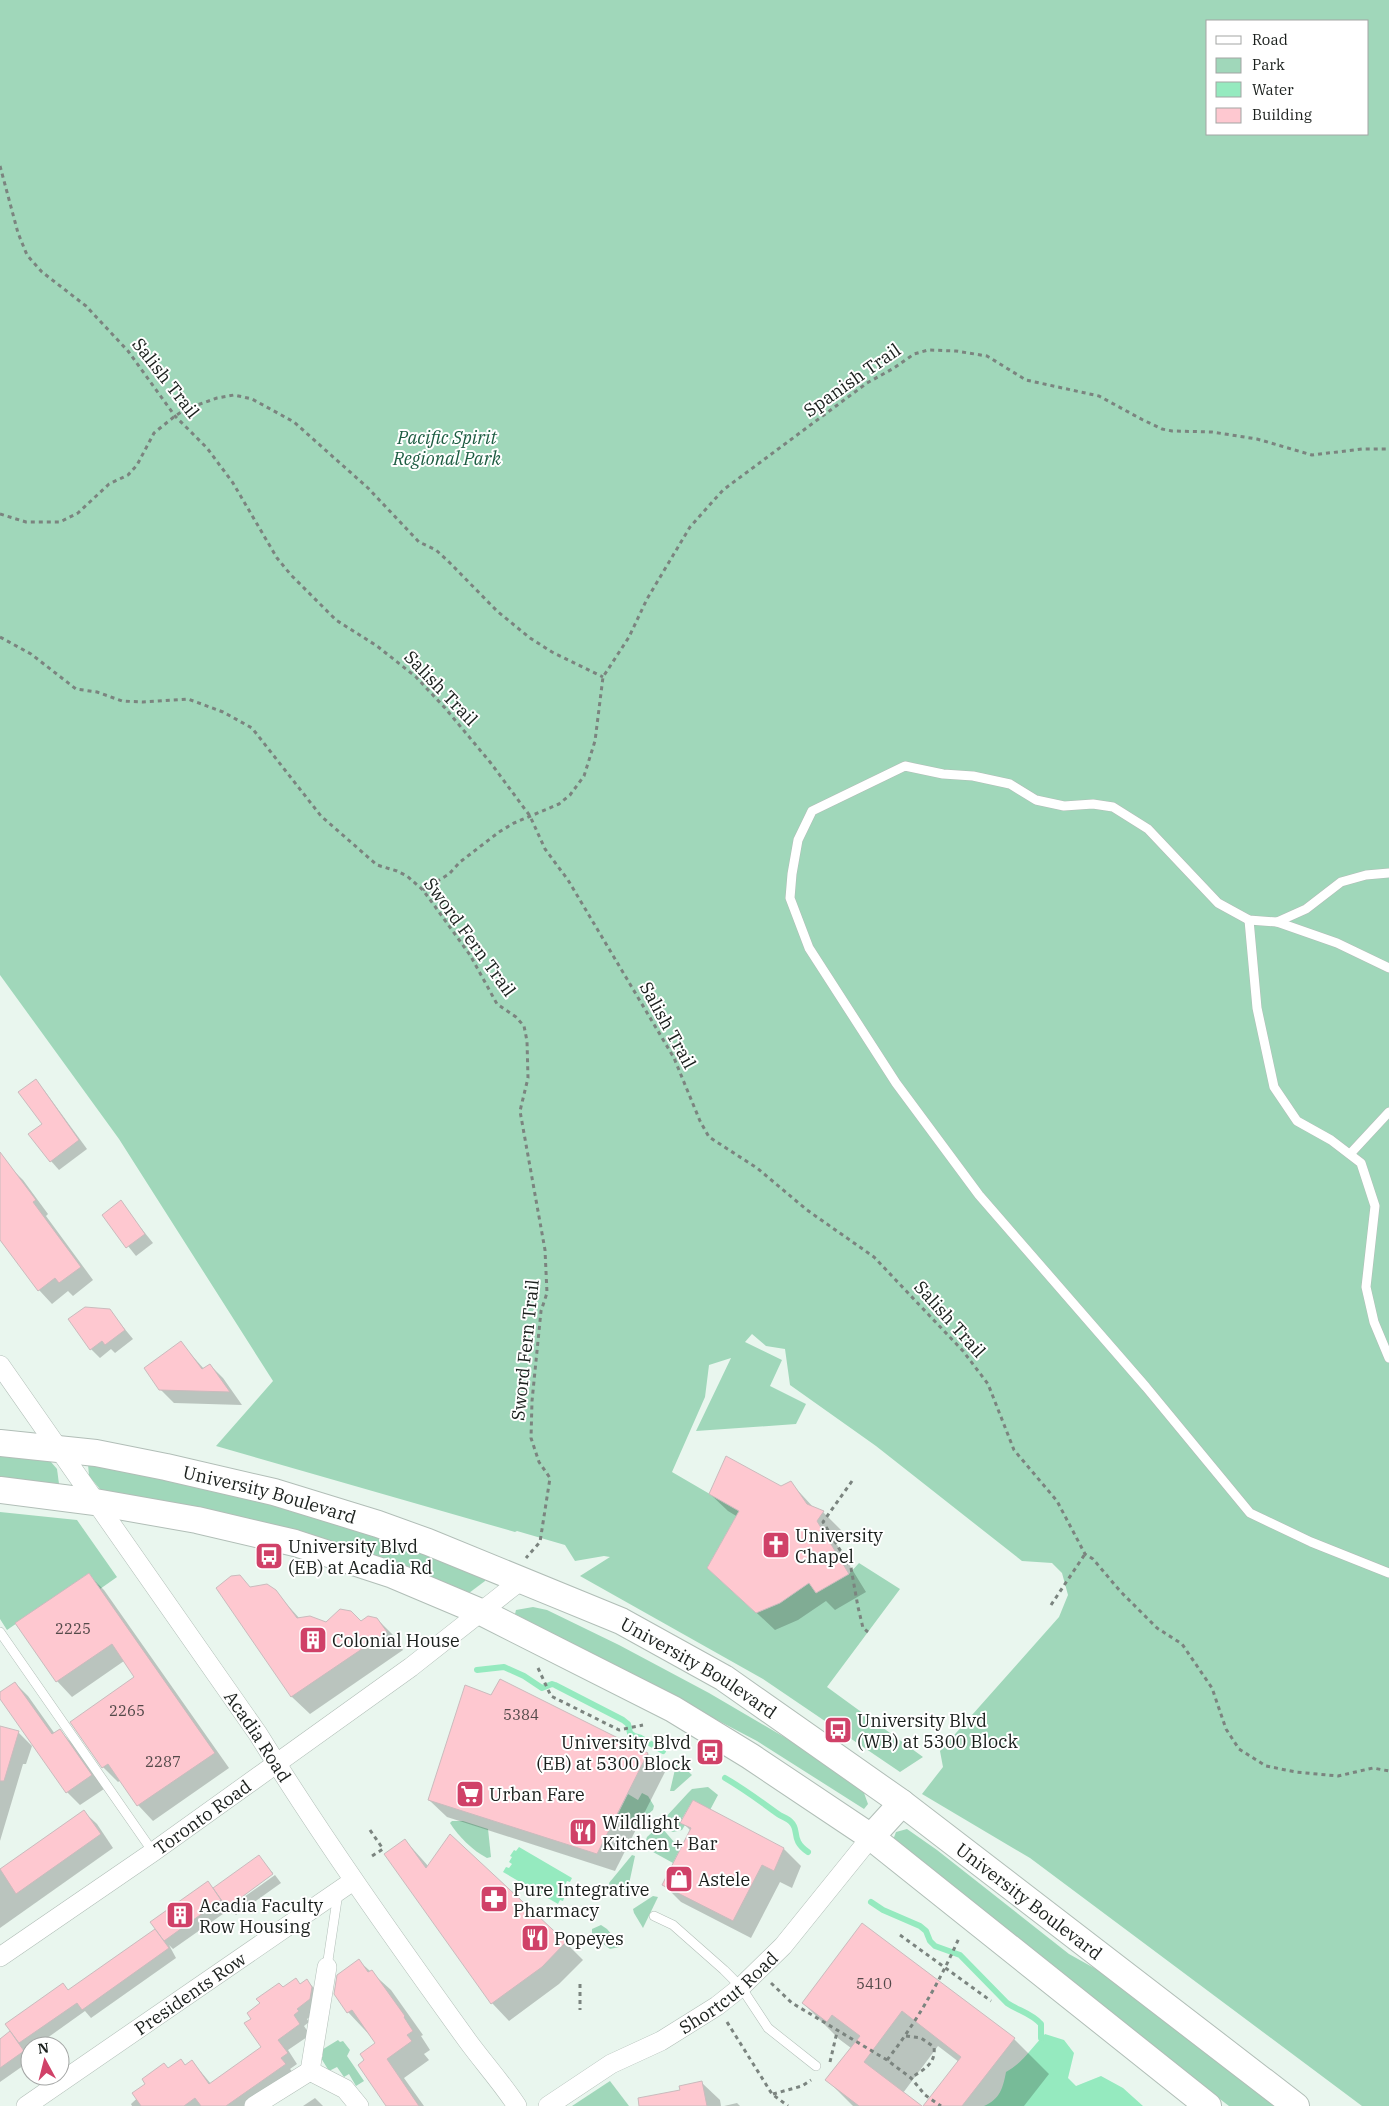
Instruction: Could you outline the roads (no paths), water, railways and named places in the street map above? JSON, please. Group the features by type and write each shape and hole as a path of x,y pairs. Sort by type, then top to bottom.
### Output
{"main road":[{"name":"University Boulevard","path":"0,1443 96,1453 274,1492 386,1527 477,1562 519,1571 620,1622 724,1678 902,1803 1296,2106"},
{"path":"0,1490 95,1502 197,1520 295,1543 393,1575 483,1613 674,1709 750,1756 871,1837 1208,2106"},
{"path":"871,1837 902,1803"}],"street":[{"name":"Acadia Road","path":"0,1365 241,1710 276,1763 346,1886 517,2106"},
{"name":"Toronto Road","path":"0,1956 153,1852 411,1667 483,1613 519,1571"},
{"name":"Shortcut Road","path":"548,2106 611,2064 660,2041 717,2006 741,1987 783,1946 871,1837"},
{"name":"Presidents Row","path":"26,2106 346,1886"},
{"path":"254,2106 310,2071 327,1967"},
{"path":"310,2071 345,2089 359,2106"}],"lane":[{"path":"1389,968 1337,943 1277,922 1248,920 1218,903 1148,829 1113,807 1093,804 1064,806 1036,800 1010,784 974,776 944,774 905,766 812,811 798,840 790,898 809,948 896,1084 979,1195 1146,1387 1250,1513 1311,1542 1389,1574"},
{"path":"1277,922 1306,909 1341,882 1366,875 1389,873"},
{"path":"1248,920 1257,1008 1274,1087 1297,1121 1332,1140 1361,1163 1375,1206 1366,1287 1374,1322 1389,1358"},
{"path":"1350,1154 1389,1112"},
{"path":"0,1632 153,1852"},
{"path":"327,1967 346,1886"},
{"path":"654,1916 672,1924 741,1987 768,2028 816,2066"}],"water":[{"path":"519,1847 572,1878 570,1882 567,1881 564,1887 567,1890 563,1901 560,1900 558,1904 503,1872 506,1867 509,1868 512,1864 509,1862 512,1857 510,1856"},
{"path":"1045,2034 1064,2040 1074,2053 1068,2078 1076,2086 1101,2076 1123,2088 1143,2106 984,2106 994,2100 1000,2092 1006,2072 1022,2059"}],"waterway":[{"path":"477,1670 504,1667 524,1676 542,1688 552,1684 555,1685 623,1720 628,1724 630,1733 663,1751"},
{"path":"725,1778 790,1821 794,1825 799,1843 808,1852"},
{"path":"871,1902 883,1910 920,1926 926,1931 930,1941 935,1946 960,1955 1007,2003 1041,2024 1041,2038"}],"place":[{"name":"University Chapel","path":"776,1545"},
{"name":"University Blvd (EB) at Acadia Rd","path":"269,1556"},
{"name":"Colonial House","path":"313,1640"},
{"name":"University Blvd (WB) at 5300 Block","path":"838,1730"},
{"name":"University Blvd (EB) at 5300 Block","path":"710,1752"},
{"name":"Urban Fare","path":"470,1794"},
{"name":"Wildlight Kitchen + Bar","path":"583,1832"},
{"name":"Astele","path":"679,1879"},
{"name":"Pure Integrative Pharmacy","path":"494,1899"},
{"name":"Acadia Faculty Row Housing","path":"180,1915"},
{"name":"Popeyes","path":"535,1938"}],"park label":[{"name":"Pacific Spirit Regional Park","path":"447,447"}]}
